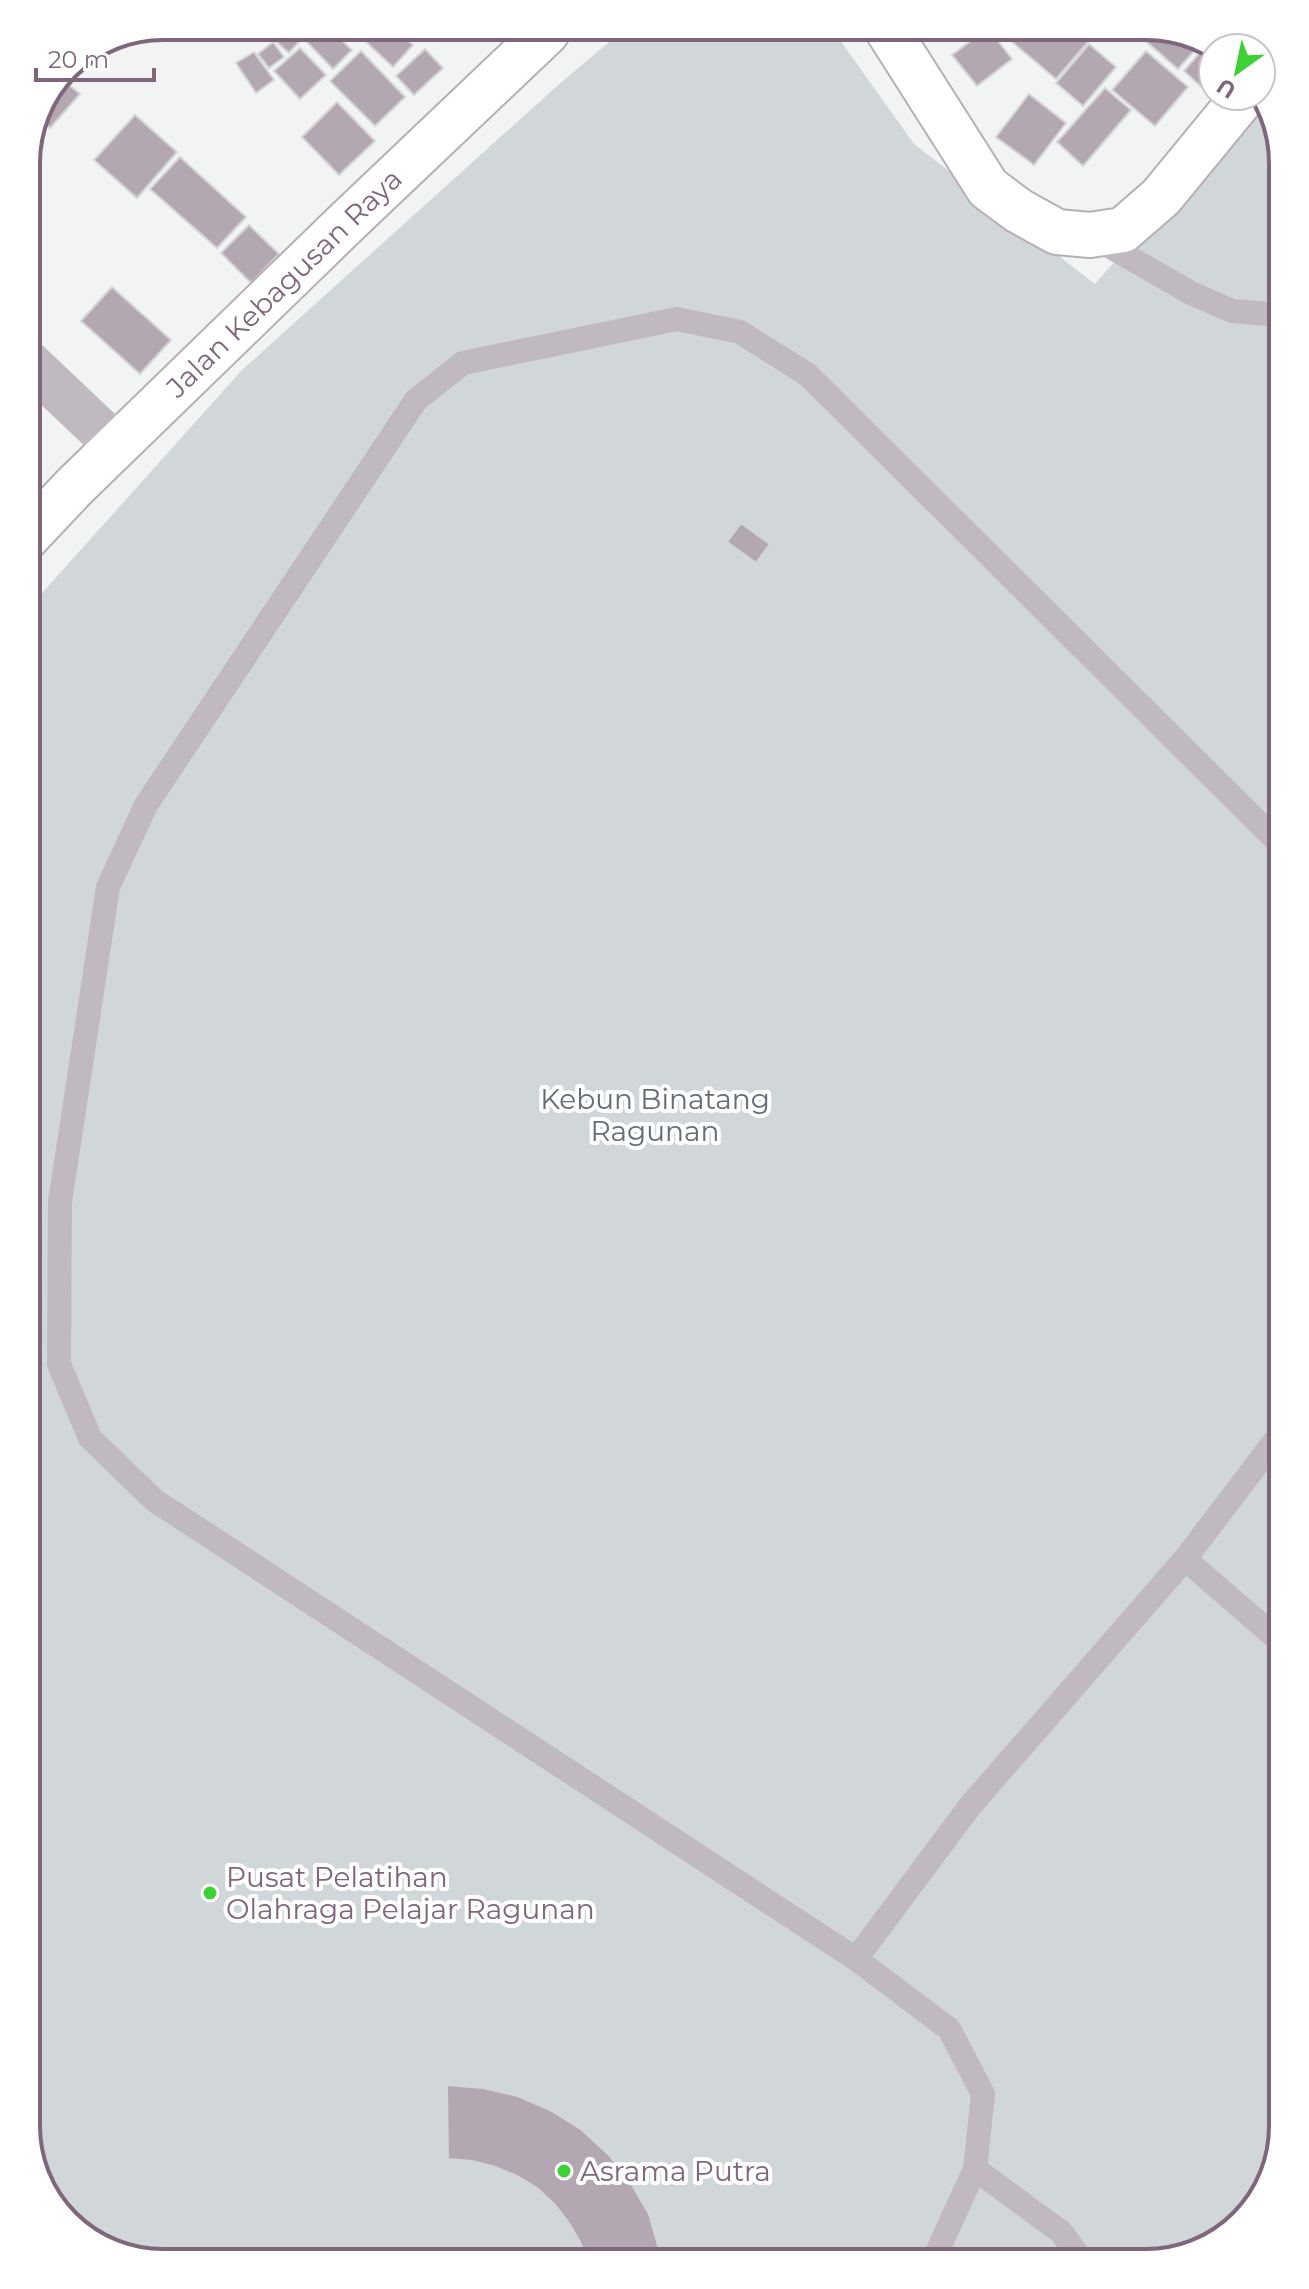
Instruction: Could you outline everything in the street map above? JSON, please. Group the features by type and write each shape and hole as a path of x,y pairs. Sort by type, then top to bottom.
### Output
{"main road":[{"name":"Jalan Kebagusan Raya","path":"40,523 358,211 539,40"},
{"path":"894,40 988,188 1019,211 1057,232 1090,235 1123,230 1161,197 1231,112"}],"street":[{"path":"40,373 102,432 120,442"}],"lane":[{"path":"1090,235 1191,293 1232,311 1269,314"},
{"path":"938,2249 975,2169 983,2094 949,2029 856,1959 154,1500 90,1438 59,1364 60,1202 108,887 146,805 416,400 463,363 677,319 740,332 808,375 1269,833"},
{"path":"856,1959 970,1806 1185,1559 1269,1448"},
{"path":"1185,1559 1269,1632"},
{"path":"975,2169 1061,2232 1074,2249"}],"green space":[{"name":"Kebun Binatang Ragunan","path":"611,40 840,40 914,144 1095,284 1245,112 1257,112 1267,139 1269,163 1269,2126 1262,2166 1248,2194 1227,2219 1200,2236 1170,2247 1146,2249 155,2249 123,2242 95,2228 70,2207 53,2180 42,2150 40,2126 40,595 242,370"}],"building":[{"path":"275,40 301,40 289,53"},
{"path":"305,40 341,40 352,50 333,69"},
{"path":"364,40 408,40 413,45 393,67"},
{"path":"972,40 997,40 1012,59 977,86 952,55"},
{"path":"1086,40 1088,42 1056,79 1011,41"},
{"path":"1144,40 1170,42 1195,51 1178,69"},
{"path":"273,42 284,57 269,68 258,54"},
{"path":"1089,44 1116,67 1083,106 1056,83"},
{"path":"300,48 326,75 300,99 274,71"},
{"path":"425,49 443,68 414,95 396,76"},
{"path":"361,51 405,97 375,126 330,81"},
{"path":"1146,51 1188,87 1155,126 1112,90"},
{"path":"254,52 274,80 256,93 236,63"},
{"path":"1197,56 1197,83 1184,71"},
{"path":"68,84 80,94 50,128 46,125 53,109"},
{"path":"1105,88 1131,110 1083,166 1057,142"},
{"path":"1029,94 1066,123 1034,165 996,137"},
{"path":"337,102 375,141 339,175 302,137"},
{"path":"135,115 177,152 137,198 94,160"},
{"path":"180,157 246,217 217,248 150,189"},
{"path":"249,225 279,254 251,283 221,253"},
{"path":"112,287 171,340 140,374 81,321"},
{"path":"741,523 770,544 756,563 727,542"},
{"name":"Asrama Putra","path":"447,2085 483,2088 518,2096 552,2111 582,2130 609,2155 631,2183 649,2214 659,2249 583,2249 569,2223 537,2188 495,2167 448,2159"}],"place":[{"name":"Pusat Pelatihan Olahraga Pelajar Ragunan","path":"210,1893"},
{"name":"Asrama Putra","path":"564,2171"}]}
